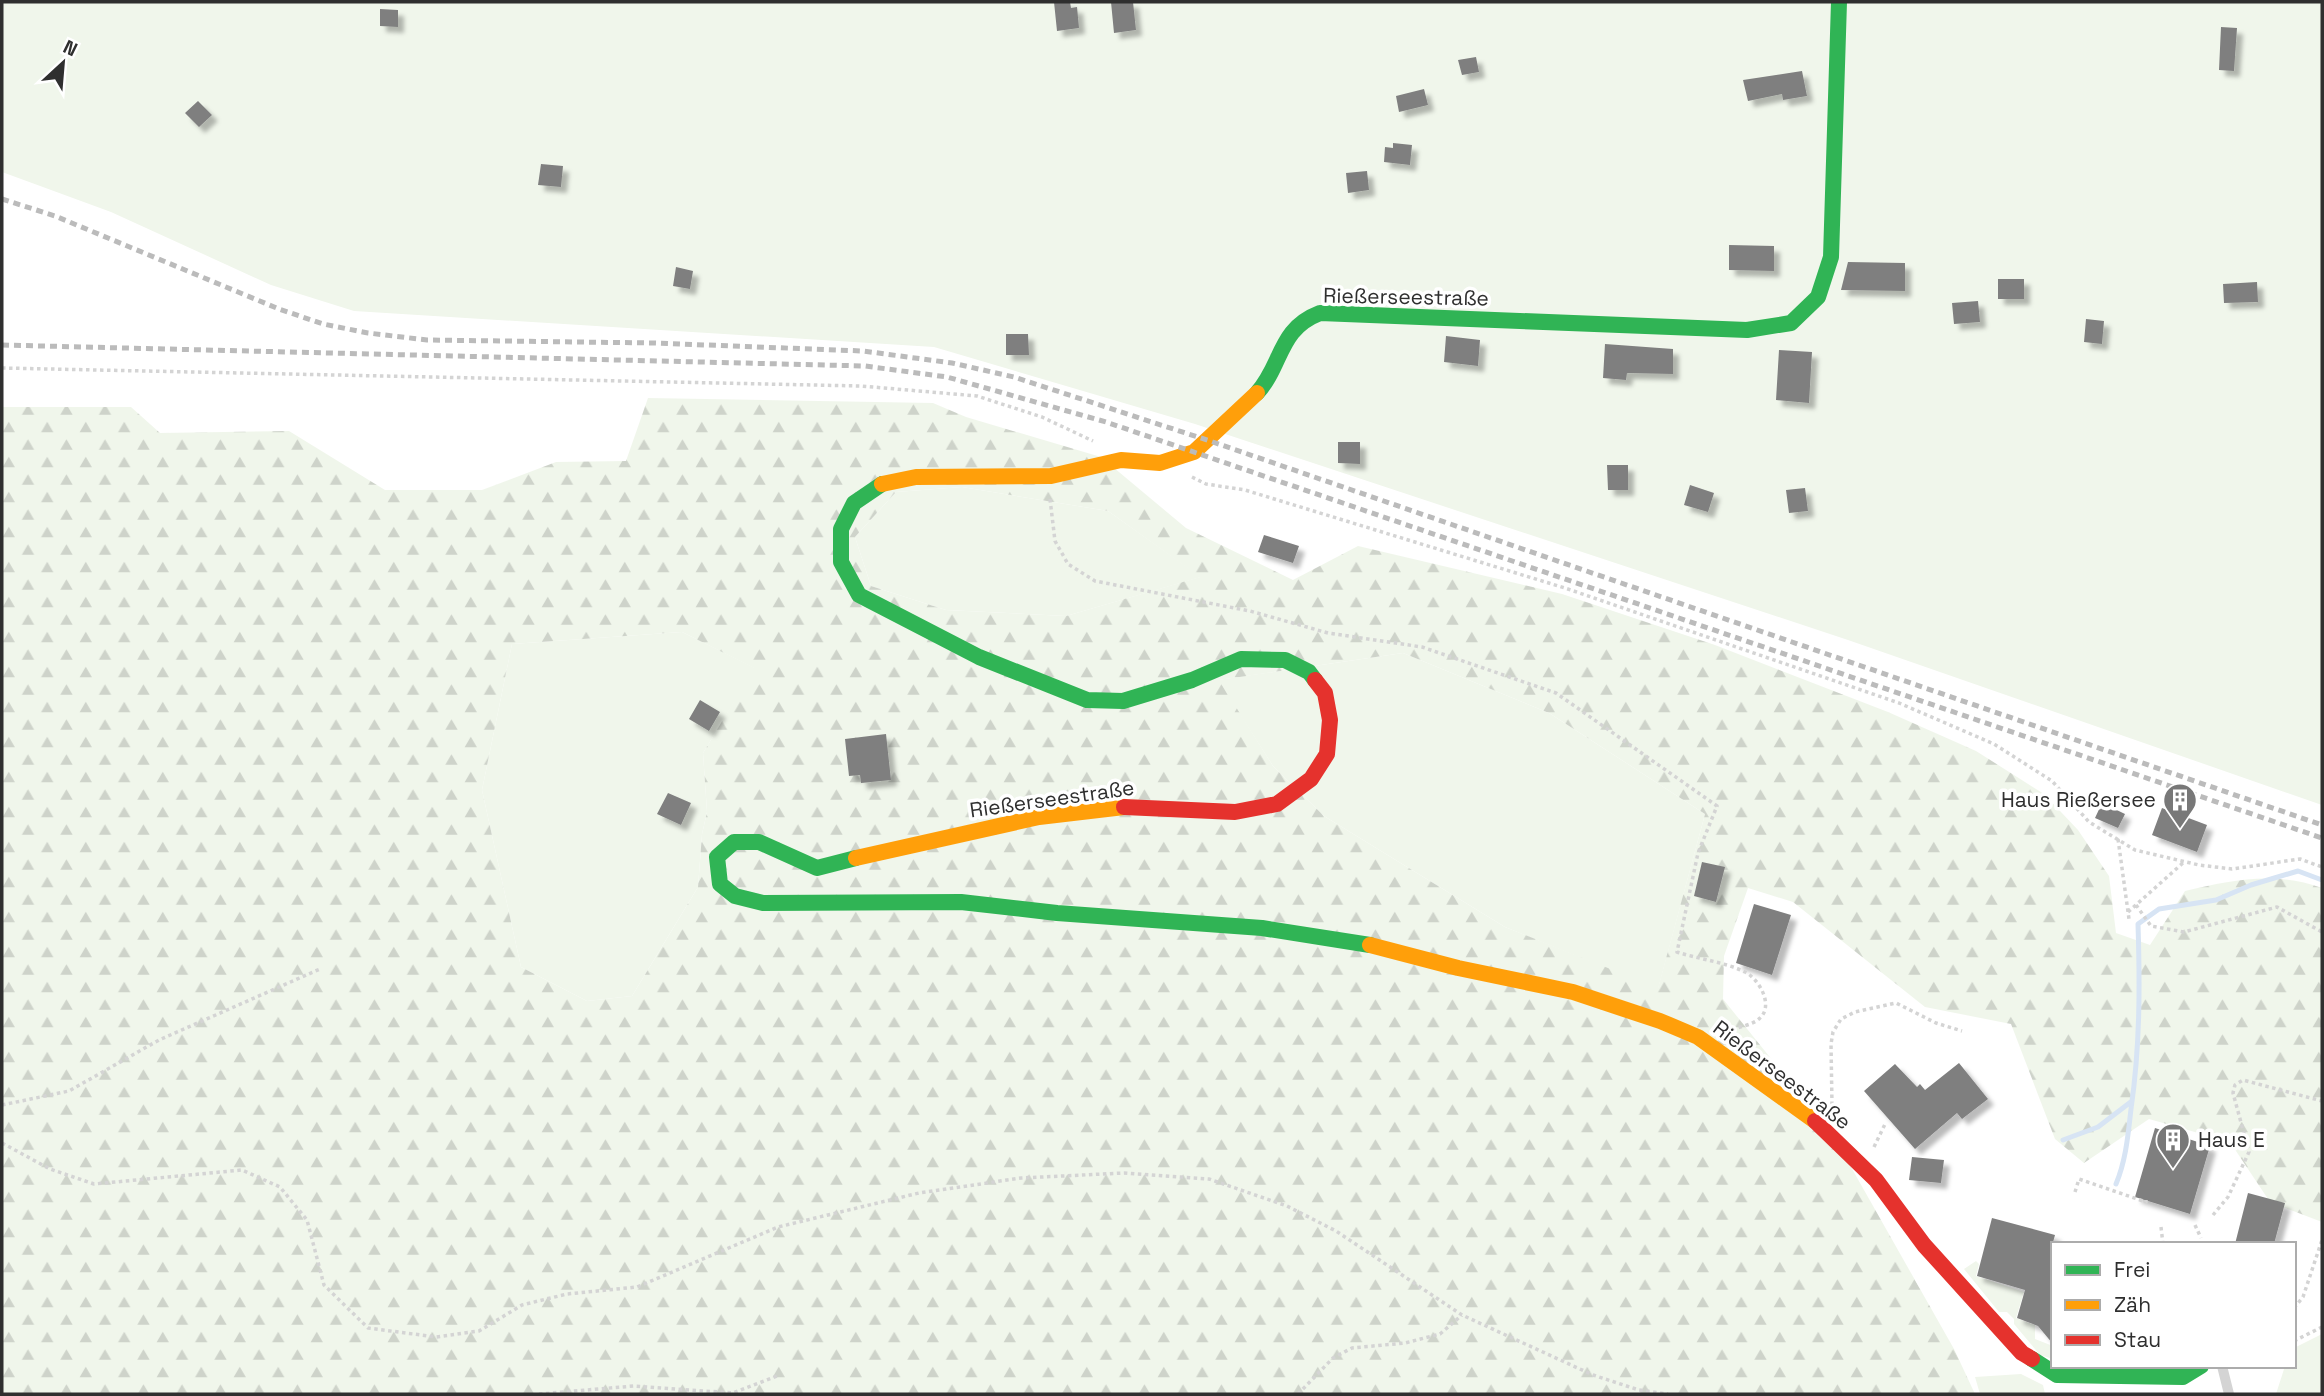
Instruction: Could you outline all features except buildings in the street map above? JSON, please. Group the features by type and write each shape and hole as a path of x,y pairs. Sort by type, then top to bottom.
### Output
{"street":[{"name":"Rießerseestraße","path":"1839,2 1831,257 1818,297 1791,323 1747,330 1320,313 1302,320 1283,344 1266,382 1210,441 1194,452 1160,463 1121,460 1051,476 916,477 884,483 854,503 841,529 841,562 859,595 979,657 1087,700 1123,701 1192,680 1241,659 1285,660 1309,672 1325,693 1330,720 1327,754 1311,779 1277,804 1235,812 1134,806 1040,817 957,833 817,868 759,842 734,842 718,857 720,884 735,896 763,903 961,902 1057,913 1262,928 1368,944 1458,968 1573,992 1660,1021 1708,1045 1796,1106 1834,1137 1876,1180 1924,1245 2022,1353 2057,1375 2183,1377 2197,1368"}],"lane":[{"path":"2222,1368 2229,1394"}],"path":[{"path":"2,368 861,386 937,391 977,396 1016,408 1105,446"},
{"path":"1160,463 1206,484 1245,490 1565,588 1899,703 1993,744 2052,782 2089,822 2135,850 2185,862 2232,869 2301,859 2322,867"},
{"path":"1051,476 1050,512 1055,541 1068,564 1096,581 1250,611 1328,633 1422,647 1556,693 1717,806 1698,853 1677,952 1747,973 1765,995 1766,1007 1758,1020 1725,1031 1708,1045"},
{"path":"2118,839 2129,919"},
{"path":"2128,912 2185,862"},
{"path":"2136,905 2151,926 2184,932 2277,908 2322,932"},
{"path":"2,1105 69,1091 159,1040 320,969"},
{"path":"1836,1115 1830,1100 1831,1044 1833,1032 1841,1019 1855,1012 1896,1003 1962,1031"},
{"path":"2213,1215 2228,1197 2249,1152 2232,1093 2235,1085 2244,1080 2322,1101"},
{"path":"1870,1155 1886,1122"},
{"path":"2,1143 50,1169 94,1184 242,1170 254,1175 279,1187 307,1220 324,1285 368,1328 436,1337 479,1331 522,1305 567,1294 637,1287 778,1227 919,1193 1021,1178 1124,1173 1209,1179 1287,1206 1336,1231 1462,1315 1593,1375 1639,1390 1668,1394"},
{"path":"2075,1192 2079,1180 2146,1200"},
{"path":"2194,1225 2202,1238"},
{"path":"2161,1227 2162,1242"},
{"path":"2296,1306 2303,1297 2322,1240"},
{"path":"1298,1394 1333,1358 1352,1348 1405,1343 1440,1334 1462,1315"},
{"path":"2296,1340 2322,1326"},
{"path":"539,1394 634,1385 733,1393 776,1376"}],"green space":[{"path":"2,2 2322,2 2322,805 1848,640 1195,424 934,347 354,311 271,285 111,212 2,172"},
{"path":"648,398 933,403 966,417 1101,457 1186,528 1293,580 1358,546 1562,594 1715,645 1888,712 1976,751 2044,794 2078,830 2109,876 2116,933 2150,945 2185,891 2253,879 2287,880 2322,888 2322,1222 2270,1202 2230,1142 2149,1119 2084,1163 2055,1139 2011,1024 1925,1007 1793,902 1748,888 1724,956 1723,999 1834,1137 1954,1349 1975,1394 2,1394 2,407 131,407 160,433 289,431 385,490 482,490 556,462 626,461","holes":["962,487 1108,511 1200,577 1066,616 946,610 871,586 855,537 896,492","682,632 754,668 703,753 707,812 702,834 698,887 632,996 587,1001 521,967 482,790 512,644","1403,653 1549,713 1705,814 1658,988 1505,927 1324,816 1273,766 1219,680"]},
{"path":"962,487 1108,511 1201,577 1066,616 946,610 871,586 855,537 896,492"},
{"path":"682,632 755,668 703,753 707,812 702,834 698,887 632,996 587,1001 521,967 482,790 512,644"},
{"path":"1403,653 1549,713 1705,814 1658,989 1505,927 1324,816 1273,766 1218,680"},
{"path":"1976,1261 1979,1264 1976,1276 2024,1292 2016,1318 2035,1325 2035,1339 2051,1345 2051,1358 2040,1355 2014,1324 2014,1319 2007,1312 1999,1312 1964,1269"},
{"path":"2322,1334 2322,1394 2276,1394 2284,1368 2296,1368 2296,1347"},
{"path":"2021,1374 2043,1385 2045,1394 1980,1394 1975,1377"}],"waterway":[{"path":"2116,1184 2126,1147 2138,1040 2138,924 2159,909 2216,900 2251,885 2298,871 2322,880"},
{"path":"2063,1140 2098,1127 2132,1101"}],"railway":[{"path":"2,199 55,216 279,309 323,324 368,333 427,340 654,343 863,351 952,363 1014,377 1210,441 2322,825"},
{"path":"2,345 865,366 947,377 1106,422 2322,838"}],"traffic: fast":[{"path":"1257,393 1288,338 1306,320 1320,313 1747,330 1791,323 1818,297 1831,257 1839,2"},
{"path":"882,484 854,503 841,529 841,562 859,595 979,657 1087,700 1123,701 1192,680 1241,659 1285,660 1309,672 1315,680"},
{"path":"856,858 817,868 759,842 734,842 717,857 720,884 735,896 763,903 961,902 1057,913 1262,928 1370,945"},
{"path":"2032,1359 2057,1375 2183,1377 2198,1368"}],"traffic: slow":[{"path":"882,484 916,477 1051,476 1121,460 1160,463 1194,452 1257,393"},
{"path":"856,858 1039,817 1124,807"},
{"path":"1370,945 1458,968 1573,992 1660,1021 1698,1037 1815,1121"}],"traffic: jam":[{"path":"1124,807 1235,812 1277,804 1311,779 1327,754 1330,720 1325,693 1315,680"},
{"path":"1815,1121 1876,1180 1924,1245 2022,1353 2032,1359"}],"place":[{"name":"Haus Rießersee","path":"2180,830"},
{"name":"Haus E","path":"2173,1170"}]}
